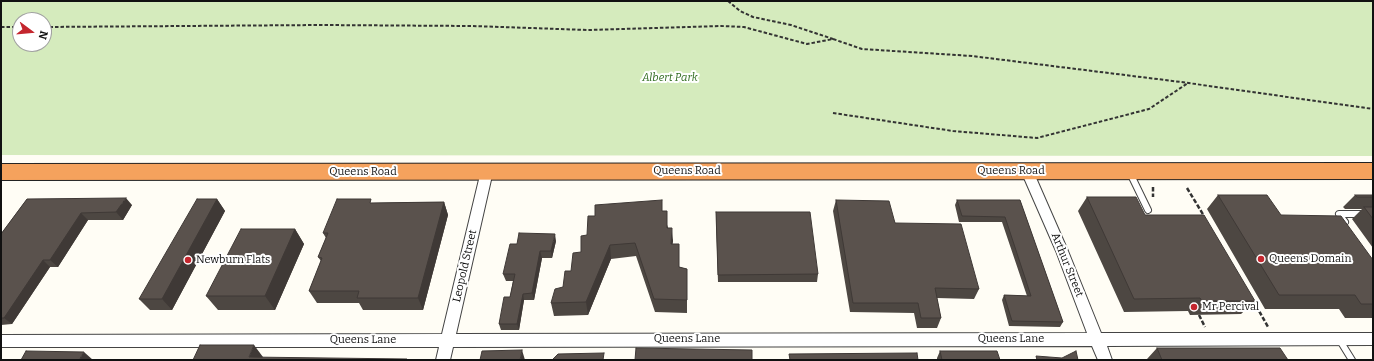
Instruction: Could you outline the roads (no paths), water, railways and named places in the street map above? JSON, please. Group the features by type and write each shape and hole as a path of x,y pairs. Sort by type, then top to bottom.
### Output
{"highway":[{"name":"Queens Road","path":"2,174 487,171 1373,171"}],"street":[{"name":"Leopold Street","path":"443,360 487,171"},
{"name":"Arthur Street","path":"1027,171 1062,251 1105,360"},
{"name":"Queens Lane","path":"1,341 1373,339"}],"lane":[{"path":"1129,171 1148,210"},
{"path":"1348,226 1339,214 1373,214"},
{"path":"1339,339 1352,360"}],"place":[{"name":"Queens Domain","path":"1261,259"},
{"name":"Newburn Flats","path":"188,260"},
{"name":"Mr Percival","path":"1194,307"}],"park label":[{"name":"Albert Park","path":"670,78"}]}
